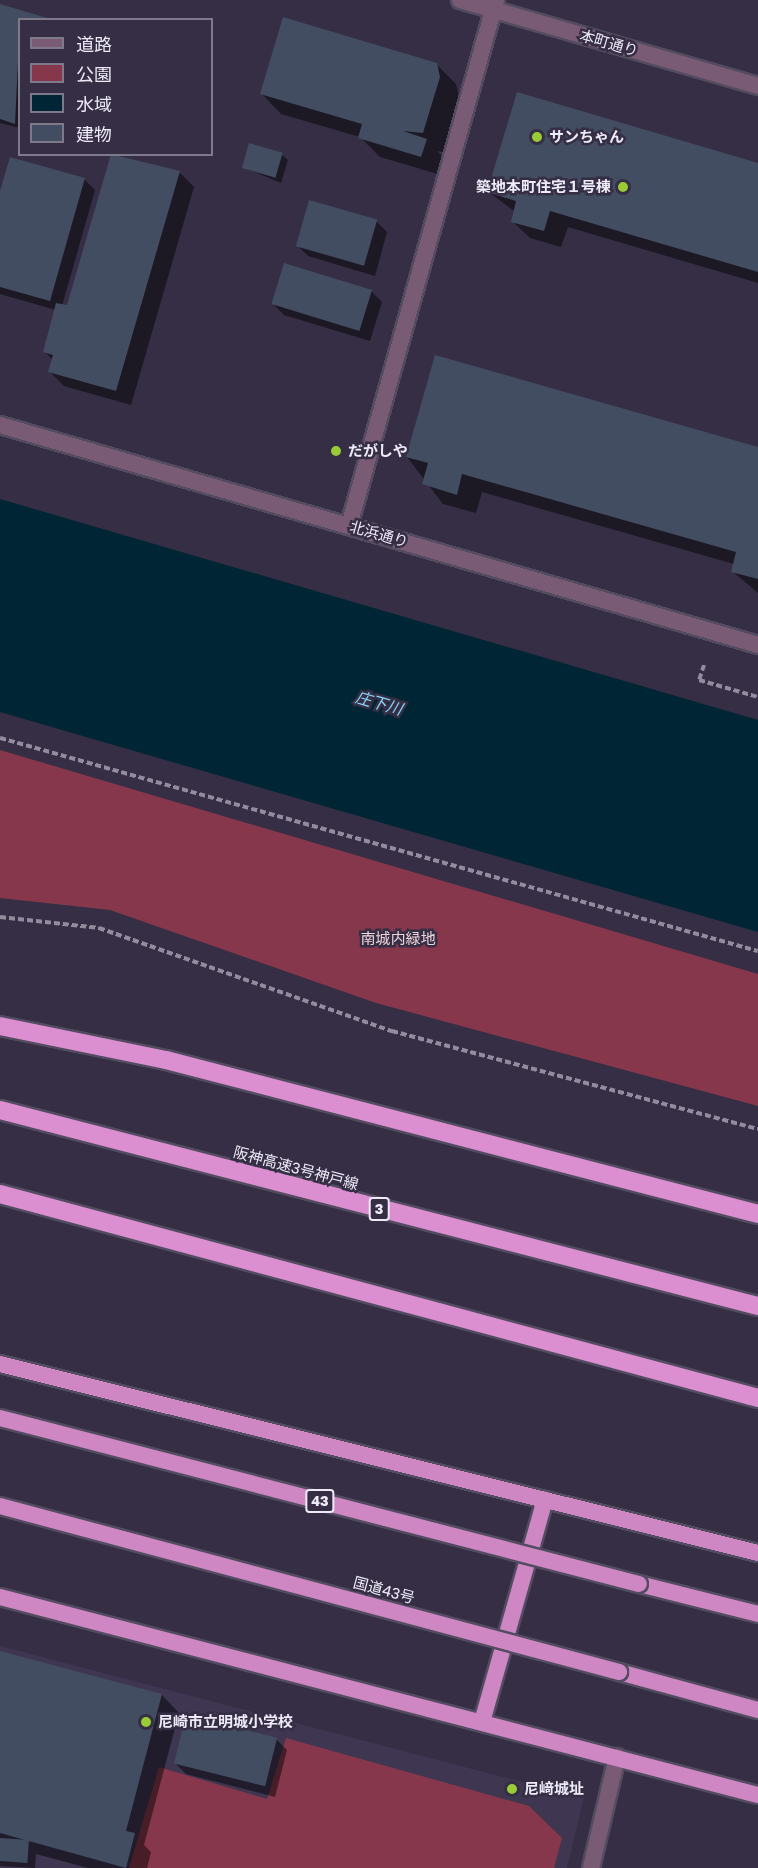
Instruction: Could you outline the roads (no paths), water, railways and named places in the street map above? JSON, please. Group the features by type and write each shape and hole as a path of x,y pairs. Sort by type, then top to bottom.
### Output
{"highway":[{"path":"0,1026 166,1060 758,1214"},
{"name":"阪神高速3号神戸線","path":"0,1110 758,1306"},
{"path":"0,1194 758,1398"},
{"path":"0,1364 758,1553"},
{"name":"43","path":"0,1418 758,1614"},
{"path":"482,1722 544,1500"},
{"name":"国道43号","path":"0,1506 758,1710"},
{"path":"0,1597 758,1795"}],"street":[{"name":"本町通り","path":"460,0 494,5 758,86"},
{"path":"349,526 494,5"},
{"name":"北浜通り","path":"0,424 758,645"},
{"path":"591,1868 617,1757"}],"water":[{"name":"庄下川","path":"0,499 758,720 758,932 0,712"}],"place":[{"name":"サンちゃん","path":"537,137"},
{"name":"築地本町住宅１号棟","path":"623,187"},
{"name":"だがしや","path":"336,451"},
{"name":"尼崎市立明城小学校","path":"146,1722"},
{"name":"尼﨑城址","path":"512,1789"}],"park label":[{"name":"南城内緑地","path":"398,939"}]}
